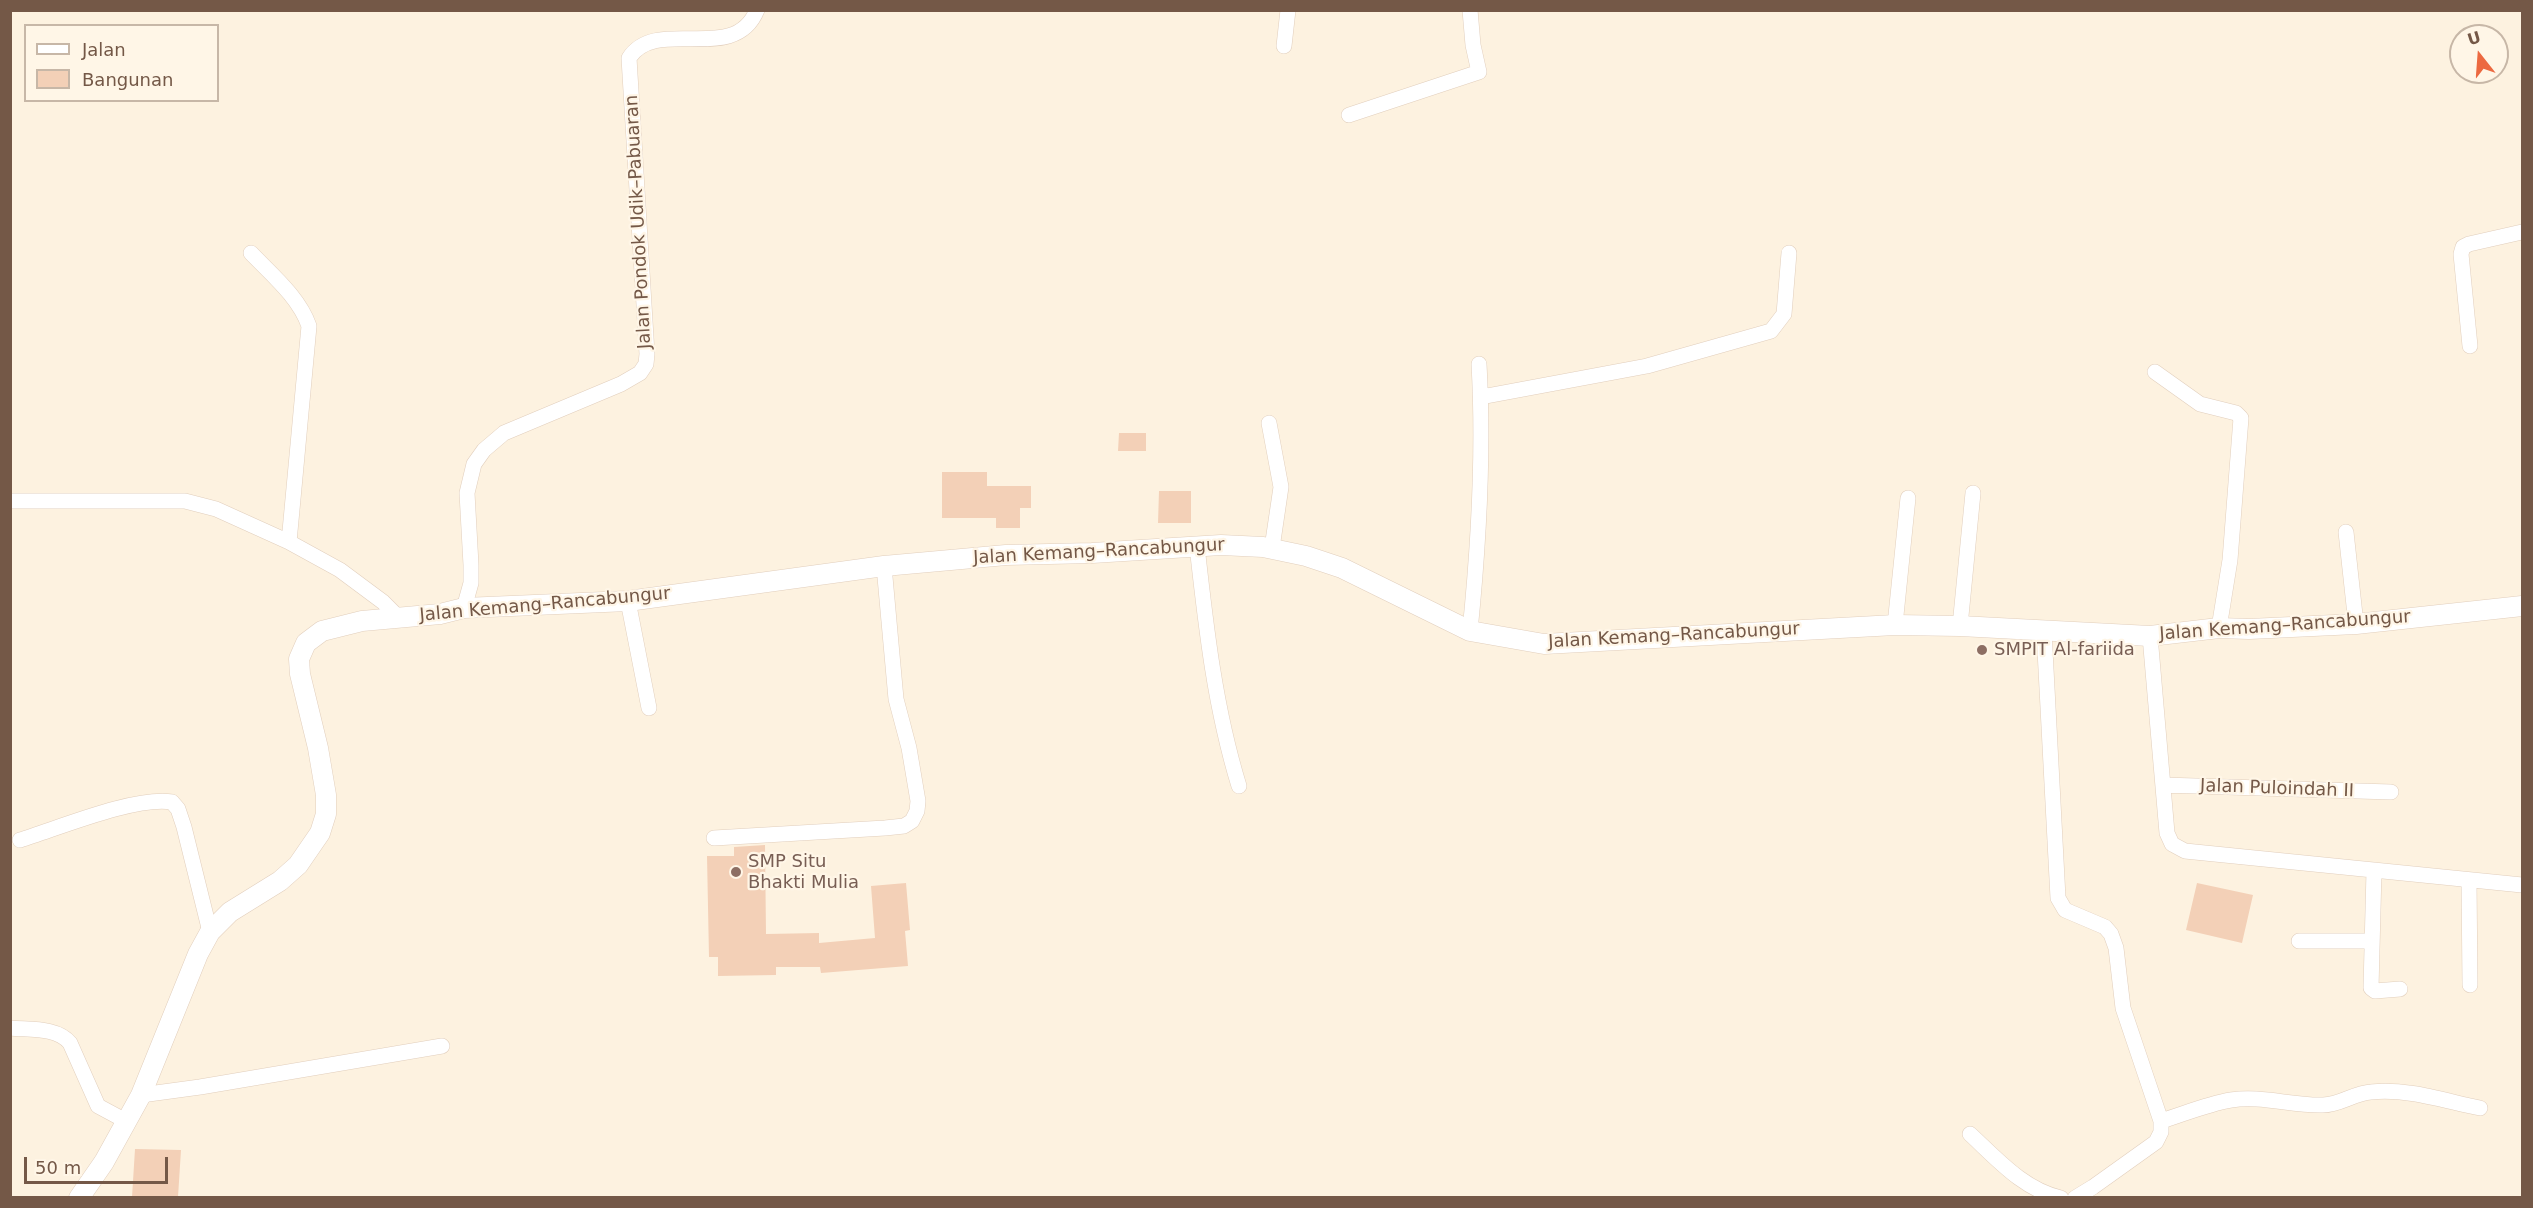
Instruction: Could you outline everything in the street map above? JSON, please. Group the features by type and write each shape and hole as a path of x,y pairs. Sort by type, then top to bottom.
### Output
{"street":[{"name":"Jalan Pondok Udik–Pabuaran","path":"464,608 471,583 467,493 474,464 484,450 504,433 621,384 639,374 646,364 629,58 634,50 644,42 720,39 738,33 755,17 757,10"},
{"path":"1284,46 1288,10"},
{"path":"1349,115 1479,72 1473,45 1470,10"},
{"path":"2470,346 2461,254 2463,247 2523,232"},
{"path":"251,253 286,290 309,326 289,542"},
{"path":"1481,397 1647,366 1771,330 1784,314 1789,253"},
{"path":"1470,631 1479,537 1481,397 1479,364"},
{"path":"2155,372 2200,404 2235,413 2241,418 2242,436 2230,560 2219,628"},
{"path":"1269,423 1281,487 1272,548"},
{"path":"1960,626 1973,493"},
{"path":"1895,625 1908,498"},
{"path":"10,501 185,501 216,509 289,542 340,570 383,602 397,616"},
{"path":"2346,532 2356,624"},
{"name":"Jalan Kemang–Rancabungur","path":"79,1197 104,1161 141,1095 198,954 210,932 230,912 280,880 297,865 320,833 326,814 326,795 318,748 300,674 299,659 306,643 322,631 362,621 397,616 440,614 464,608 628,601 884,566 1006,555 1092,553 1221,545 1272,548 1342,568 1470,631 1544,644 1895,625 1960,626 2150,636 2219,628 2249,629 2356,624 2523,606"},
{"path":"1197,546 1218,704 1239,786"},
{"path":"714,838 885,828 904,826 912,821 917,811 918,801 909,748 897,699 884,566"},
{"path":"628,601 649,708"},
{"path":"2044,631 2058,898 2066,910 2105,927 2111,934 2116,948 2123,1008 2161,1121 2161,1132 2156,1142 2094,1187 2075,1197"},
{"path":"2150,636 2167,833 2172,844 2185,850 2523,885"},
{"name":"Jalan Puloindah II","path":"2163,785 2391,792"},
{"path":"20,840 131,805 158,800 172,801 178,809 184,827 210,932"},
{"path":"2374,871 2371,988 2375,991 2400,989"},
{"path":"2469,880 2470,985"},
{"path":"2299,941 2372,941"},
{"path":"10,1028 57,1032 64,1036 70,1043 98,1106 126,1121"},
{"path":"141,1095 442,1046"},
{"path":"2161,1121 2232,1100 2324,1105 2336,1104 2361,1093 2373,1091 2418,1095 2480,1108"},
{"path":"1970,1134 2019,1178 2044,1194 2061,1197"}],"building":[{"path":"1119,433 1146,433 1146,451 1118,451"},
{"path":"942,472 987,472 987,486 1031,486 1031,508 1020,508 1020,528 996,528 996,518 942,518"},
{"path":"1159,491 1191,491 1191,523 1158,523"},
{"path":"765,845 766,934 819,933 819,943 875,938 871,886 906,883 910,930 905,931 908,966 821,973 820,967 776,967 776,975 718,976 718,957 709,957 707,856 734,856 734,847"},
{"path":"2197,883 2253,895 2242,943 2186,930"},
{"path":"135,1149 181,1150 178,1197 132,1197"}],"place":[{"name":"SMPIT Al-fariida","path":"1982,650"},
{"name":"SMP Situ Bhakti Mulia","path":"736,872"}]}
